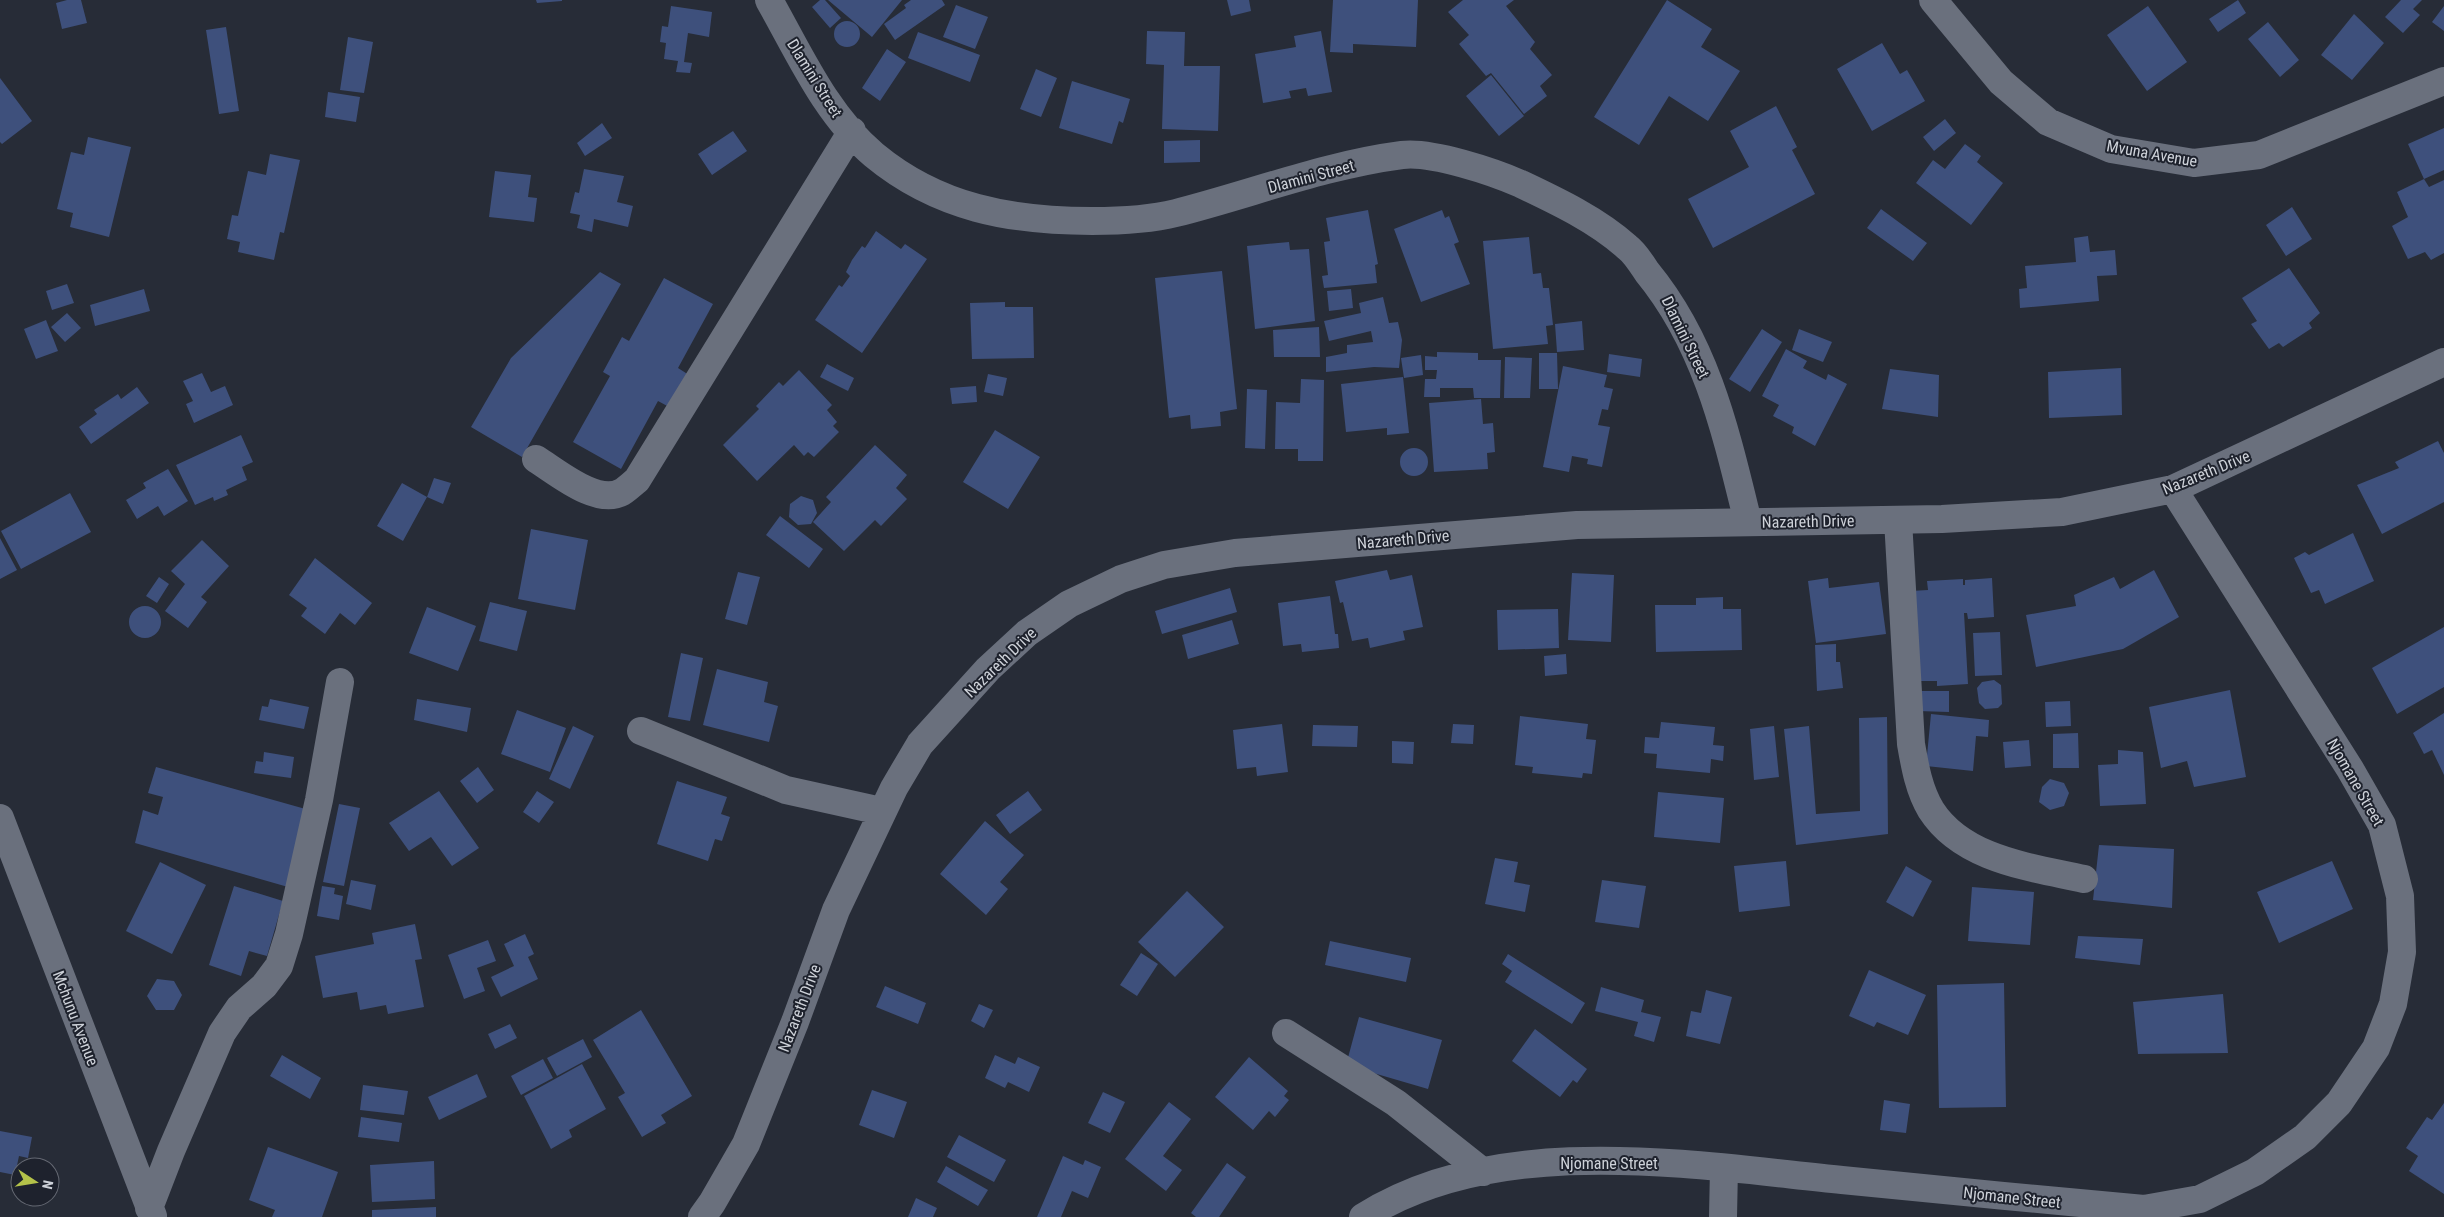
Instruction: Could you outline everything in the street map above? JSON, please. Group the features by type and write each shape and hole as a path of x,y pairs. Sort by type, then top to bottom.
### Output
{"street":[{"name":"Dlamini Street","path":"768,0 835,114 873,154 918,185 959,204 1014,217 1132,220 1174,214 1362,162 1407,154 1450,161 1502,175 1570,207 1628,247 1663,290 1693,344 1720,411 1748,522"},
{"name":"Mvuna Avenue","path":"1934,0 2001,82 2048,122 2111,149 2194,163 2259,154 2444,81"},
{"path":"536,459 594,494 608,496 622,492 637,480 852,132"},
{"name":"Nazareth Drive","path":"702,1217 746,1144 795,1022 836,910 882,811 920,744 988,669 1027,633 1069,604 1121,579 1164,565 1236,553 1577,525 1898,520 2062,512 2173,489 2444,362"},
{"name":"Njomane Street","path":"1363,1217 1426,1186 1483,1172 1541,1164 1639,1160 1724,1168 2062,1209 2144,1209 2200,1199 2255,1172 2305,1137 2339,1103 2376,1048 2393,1004 2402,952 2400,896 2382,825 2350,769 2173,489"},
{"path":"1898,520 1911,744 1918,779 1931,809 1949,832 1975,848 2004,861 2084,879"},
{"path":"151,1213 170,1151 222,1033 239,1008 264,986 279,966 289,934 319,800 340,682"},
{"path":"641,731 786,790 882,811"},
{"name":"Mchunu Avenue","path":"0,818 151,1213"},
{"path":"1286,1033 1396,1103 1483,1172"},
{"path":"1723,1217 1724,1168"}],"building":[{"path":"67,0 81,0 87,23 62,29 56,3"},
{"path":"536,0 562,0 562,1 537,3"},
{"path":"820,0 825,0 841,18 830,28 812,7"},
{"path":"828,0 902,0 872,37"},
{"path":"911,0 942,0 945,5 895,40 884,24 906,8 904,5"},
{"path":"1227,0 1249,0 1251,11 1231,16"},
{"path":"1333,0 1418,0 1416,47 1353,44 1353,53 1330,52"},
{"path":"1463,0 1514,0 1506,6 1535,42 1530,49 1552,75 1540,86 1547,96 1524,114 1491,73 1486,76 1459,44 1469,35 1448,12"},
{"path":"1667,0 1712,29 1701,47 1740,71 1708,121 1669,96 1639,145 1594,117"},
{"path":"2238,0 2246,13 2218,32 2209,19"},
{"path":"2401,0 2422,0 2413,9 2420,15 2403,33 2385,17"},
{"path":"956,5 988,17 975,49 943,37"},
{"path":"671,6 712,12 709,37 688,33 684,62 692,63 690,73 676,72 678,61 664,59 666,43 660,42 662,26 668,27"},
{"path":"2148,6 2187,62 2147,91 2107,35"},
{"path":"2444,6 2444,31 2432,22"},
{"path":"2354,14 2384,43 2352,80 2321,55"},
{"path":"847,21 856,25 860,34 856,43 847,47 838,43 834,34 838,25"},
{"path":"2268,22 2299,60 2280,77 2248,39"},
{"path":"226,27 239,111 219,114 206,30"},
{"path":"1147,31 1185,32 1184,66 1220,66 1218,131 1162,129 1164,65 1146,64"},
{"path":"1321,31 1332,92 1308,96 1306,88 1289,91 1291,98 1263,103 1255,54 1296,47 1294,36"},
{"path":"918,32 980,55 970,82 908,58"},
{"path":"348,37 373,42 364,93 340,90"},
{"path":"1882,43 1900,74 1907,70 1925,101 1872,131 1837,69"},
{"path":"887,49 906,62 880,101 862,88"},
{"path":"1036,69 1057,78 1041,117 1020,109"},
{"path":"1491,75 1524,116 1499,136 1466,96"},
{"path":"0,78 32,121 2,144 0,142"},
{"path":"1072,81 1130,99 1123,123 1119,121 1112,144 1059,128"},
{"path":"328,92 360,97 356,122 325,117"},
{"path":"1776,106 1797,147 1792,150 1815,194 1713,248 1688,199 1749,167 1730,131"},
{"path":"1945,119 1956,133 1934,151 1923,137"},
{"path":"602,123 612,138 585,156 577,143"},
{"path":"2444,128 2444,170 2424,179 2408,144"},
{"path":"733,131 747,151 712,175 698,154"},
{"path":"88,137 131,147 109,237 70,227 73,213 57,209 71,152 84,155"},
{"path":"1200,140 1200,162 1164,163 1164,141"},
{"path":"1965,144 1981,156 1977,162 2003,183 1971,225 1916,183 1933,160 1945,169"},
{"path":"270,154 300,160 284,233 280,232 274,260 238,252 240,242 227,239 232,215 238,216 248,171 266,175"},
{"path":"584,169 624,176 617,202 633,206 628,227 594,219 592,232 577,228 580,215 570,213 575,192 579,193"},
{"path":"495,171 531,175 528,197 537,198 534,222 489,217"},
{"path":"2424,179 2429,187 2444,180 2444,253 2431,260 2425,252 2408,259 2392,226 2408,217 2397,192"},
{"path":"2292,207 2312,239 2286,256 2266,225"},
{"path":"1881,209 1927,243 1913,261 1867,228"},
{"path":"1368,210 1378,264 1375,265 1377,283 1324,288 1322,276 1328,275 1324,242 1330,241 1326,218"},
{"path":"1442,210 1445,218 1449,216 1459,242 1454,244 1470,284 1421,302 1394,229"},
{"path":"876,231 901,249 905,244 927,259 862,353 815,320 839,285 842,287 850,276 846,272 852,260 862,246 865,248"},
{"path":"2088,236 2090,252 2115,250 2117,275 2097,276 2099,301 2020,308 2019,289 2027,288 2025,266 2076,262 2074,238"},
{"path":"1529,237 1533,274 1541,273 1543,288 1549,288 1553,325 1546,326 1548,344 1493,349 1483,241"},
{"path":"1289,242 1290,250 1309,249 1315,321 1255,329 1247,246"},
{"path":"2289,268 2320,313 2309,323 2312,328 2283,347 2279,343 2269,349 2251,324 2257,321 2242,298"},
{"path":"1222,271 1237,409 1220,412 1221,426 1191,429 1190,415 1169,418 1155,278"},
{"path":"600,272 621,284 522,457 471,427 511,358"},
{"path":"664,278 713,304 678,368 689,375 671,408 658,401 621,469 573,442 610,376 603,372 622,337 629,341"},
{"path":"67,284 74,303 52,310 46,291"},
{"path":"144,289 150,311 95,326 90,305"},
{"path":"1351,289 1353,308 1329,311 1327,291"},
{"path":"1383,297 1389,323 1398,322 1402,340 1399,368 1374,367 1326,372 1326,357 1347,353 1347,345 1373,342 1371,331 1329,341 1324,321 1361,313 1359,303"},
{"path":"1005,302 1005,307 1033,307 1034,358 972,359 970,303"},
{"path":"67,313 81,328 65,342 51,327"},
{"path":"46,320 58,351 36,359 24,329"},
{"path":"1582,321 1584,350 1557,352 1555,324"},
{"path":"1319,327 1320,357 1274,357 1273,330"},
{"path":"1762,329 1782,342 1750,392 1729,379"},
{"path":"1799,329 1832,342 1823,362 1792,350"},
{"path":"1786,349 1807,361 1803,368 1826,380 1828,374 1847,384 1815,446 1792,433 1794,427 1773,416 1779,405 1762,396"},
{"path":"1437,352 1478,353 1478,360 1501,360 1500,398 1474,398 1473,388 1440,388 1440,397 1424,397 1425,379 1436,379 1437,370 1425,370 1425,356 1437,357"},
{"path":"1539,353 1557,353 1558,389 1539,389"},
{"path":"1609,354 1642,359 1640,377 1607,372"},
{"path":"1421,355 1423,375 1404,378 1401,358"},
{"path":"1505,357 1532,358 1530,398 1504,398"},
{"path":"827,364 854,378 848,391 820,377"},
{"path":"1563,366 1607,375 1604,387 1613,389 1608,410 1602,409 1598,425 1610,427 1602,467 1587,464 1588,459 1572,456 1569,472 1543,467"},
{"path":"2121,368 2122,415 2049,418 2048,372"},
{"path":"1890,369 1939,375 1938,417 1882,409"},
{"path":"799,370 832,405 827,410 837,422 833,426 839,432 814,457 808,452 804,456 794,445 757,481 723,445 759,409 756,406 779,382 783,386"},
{"path":"202,373 211,392 225,386 233,405 194,423 186,404 193,401 183,381"},
{"path":"988,374 1007,378 1003,396 984,392"},
{"path":"1403,377 1409,433 1387,435 1387,428 1346,432 1341,384"},
{"path":"1301,379 1324,380 1323,461 1298,461 1298,449 1275,449 1276,402 1300,403"},
{"path":"976,386 977,402 952,404 950,388"},
{"path":"137,387 149,403 91,444 79,427 97,414 94,410 118,394 121,399"},
{"path":"1247,389 1267,390 1265,449 1245,448"},
{"path":"1481,399 1483,424 1493,423 1495,452 1487,453 1488,469 1434,472 1429,403"},
{"path":"995,430 1040,457 1008,509 963,482"},
{"path":"241,435 253,462 242,467 247,480 226,490 228,495 214,501 213,497 195,505 176,465"},
{"path":"2438,441 2444,453 2444,502 2382,534 2357,485 2399,468 2395,462"},
{"path":"875,445 907,475 896,488 907,499 881,526 875,520 844,551 813,522 831,502 826,497"},
{"path":"1414,448 1424,452 1428,462 1424,472 1414,476 1404,472 1400,462 1404,452"},
{"path":"168,469 188,501 164,516 158,506 137,519 126,500 146,488 143,483"},
{"path":"434,478 451,483 443,504 427,497"},
{"path":"402,483 427,497 403,541 377,526"},
{"path":"70,493 91,532 21,569 1,531"},
{"path":"801,496 813,500 817,513 811,524 798,525 789,517 790,504"},
{"path":"780,516 823,549 809,568 766,535"},
{"path":"531,529 588,540 575,610 518,599"},
{"path":"2353,533 2374,581 2325,604 2319,590 2311,593 2294,558 2305,552 2309,555"},
{"path":"0,538 17,570 0,579"},
{"path":"202,540 229,566 201,597 207,602 188,628 165,611 185,584 171,571"},
{"path":"315,558 372,603 355,625 340,613 325,634 301,616 307,608 289,595"},
{"path":"1387,570 1390,580 1412,575 1423,627 1403,631 1405,640 1370,648 1368,638 1352,641 1343,602 1340,603 1335,581"},
{"path":"2154,570 2179,617 2123,649 2036,667 2026,615 2076,606 2074,595 2114,577 2120,589"},
{"path":"738,572 760,577 747,625 725,619"},
{"path":"1572,573 1614,575 1611,642 1568,640"},
{"path":"159,577 169,584 157,603 146,596"},
{"path":"1828,578 1829,588 1879,582 1886,634 1816,643 1808,581"},
{"path":"1992,578 1994,617 1968,619 1967,613 1964,613 1968,684 1937,686 1937,681 1916,681 1911,591 1928,590 1927,581 1963,579 1963,585 1965,585 1965,580"},
{"path":"1230,588 1237,612 1162,634 1155,611"},
{"path":"1330,596 1335,634 1338,634 1339,648 1302,652 1301,644 1283,646 1278,603"},
{"path":"1723,597 1723,609 1741,609 1742,650 1656,652 1655,605 1696,605 1696,598"},
{"path":"490,602 527,611 517,651 479,641"},
{"path":"145,606 151,607 156,611 160,616 160,628 156,633 151,637 145,638 139,637 134,633 130,628 129,622 130,616 134,611 139,607"},
{"path":"427,607 476,626 458,671 409,653"},
{"path":"1558,609 1559,648 1498,650 1497,610"},
{"path":"1232,620 1239,644 1188,659 1182,635"},
{"path":"2444,627 2444,687 2397,714 2372,668"},
{"path":"2000,632 2002,675 1975,676 1973,633"},
{"path":"1836,644 1836,662 1840,662 1843,688 1817,691 1815,645"},
{"path":"681,653 703,658 690,721 668,717"},
{"path":"1566,654 1567,674 1545,676 1544,656"},
{"path":"717,669 768,682 764,702 778,706 769,742 703,725"},
{"path":"1994,680 2001,685 2002,704 1998,708 1985,709 1979,703 1977,688 1982,682"},
{"path":"2230,690 2246,777 2194,787 2187,761 2161,768 2149,707"},
{"path":"1918,691 1949,691 1949,712 1918,711"},
{"path":"270,699 309,707 304,729 259,720 262,706 268,707"},
{"path":"417,699 471,708 467,732 414,720"},
{"path":"2070,701 2071,726 2046,727 2045,702"},
{"path":"517,710 566,728 550,772 501,754"},
{"path":"2444,713 2444,775 2432,750 2424,754 2413,733"},
{"path":"1931,714 1989,720 1988,737 1976,736 1973,771 1926,766"},
{"path":"1520,716 1588,724 1586,739 1596,740 1592,774 1583,773 1582,778 1532,773 1533,767 1515,765"},
{"path":"1887,717 1888,834 1796,845 1784,729 1809,726 1816,814 1860,811 1859,718"},
{"path":"1661,722 1715,727 1713,745 1724,746 1723,761 1711,759 1710,773 1656,768 1657,754 1644,753 1645,737 1659,738"},
{"path":"1282,724 1288,772 1257,776 1256,767 1237,769 1233,730"},
{"path":"1453,724 1474,725 1473,744 1451,743"},
{"path":"1313,725 1358,726 1357,747 1312,746"},
{"path":"573,726 594,736 570,789 549,779"},
{"path":"1774,726 1779,777 1754,780 1750,729"},
{"path":"2078,733 2079,768 2053,768 2053,734"},
{"path":"2029,740 2031,766 2005,768 2003,742"},
{"path":"1392,741 1414,742 1413,764 1392,763"},
{"path":"2118,750 2143,752 2146,804 2100,806 2098,765 2118,764"},
{"path":"264,752 294,757 291,778 254,773 256,761 263,762"},
{"path":"156,767 309,810 288,887 135,843 143,810 158,815 163,797 148,793"},
{"path":"478,767 494,790 477,803 460,781"},
{"path":"2050,779 2064,783 2069,793 2064,806 2050,810 2039,802 2042,787"},
{"path":"677,781 727,797 721,814 730,817 722,841 715,839 708,861 657,844"},
{"path":"439,791 479,848 452,866 431,837 409,851 389,823"},
{"path":"537,791 554,802 539,823 523,812"},
{"path":"1028,791 1042,810 1010,834 996,815"},
{"path":"1658,792 1724,798 1720,843 1654,837"},
{"path":"339,804 360,808 344,886 323,882"},
{"path":"985,821 1024,855 1000,882 1008,889 986,915 940,874"},
{"path":"2099,845 2174,849 2172,908 2093,900"},
{"path":"1495,858 1518,862 1514,882 1530,885 1525,912 1485,904"},
{"path":"1786,861 1790,906 1739,912 1734,866"},
{"path":"2332,861 2353,909 2279,943 2257,892"},
{"path":"160,862 206,885 172,954 126,931"},
{"path":"1906,866 1932,881 1913,917 1886,902"},
{"path":"351,880 376,885 371,910 346,904"},
{"path":"1602,880 1646,886 1639,928 1595,922"},
{"path":"234,886 283,901 267,956 249,951 241,976 209,965"},
{"path":"322,886 335,888 334,894 343,896 339,920 317,916"},
{"path":"1972,887 2034,892 2030,945 1968,941"},
{"path":"1187,891 1224,927 1175,977 1138,942"},
{"path":"415,924 422,959 415,960 424,1007 388,1014 386,1005 360,1010 357,992 323,998 315,956 374,944 372,933"},
{"path":"525,934 534,954 528,957 538,979 501,997 491,977 514,966 504,944"},
{"path":"2078,936 2143,939 2140,965 2075,958"},
{"path":"488,940 496,961 477,968 485,991 464,999 448,955"},
{"path":"1330,941 1411,958 1406,982 1325,965"},
{"path":"1141,953 1158,964 1137,996 1120,985"},
{"path":"1508,954 1585,1003 1572,1024 1505,982 1512,971 1502,964"},
{"path":"1869,970 1926,995 1908,1035 1877,1022 1874,1027 1849,1016"},
{"path":"157,979 174,981 182,995 174,1010 156,1010 147,996"},
{"path":"2004,983 2006,1107 1939,1108 1937,985"},
{"path":"885,986 926,1003 918,1024 876,1007"},
{"path":"1601,987 1644,1000 1641,1012 1661,1017 1654,1042 1634,1036 1638,1022 1595,1011"},
{"path":"1706,990 1732,997 1720,1044 1686,1036 1691,1011 1701,1013"},
{"path":"2223,994 2228,1053 2138,1054 2133,1002"},
{"path":"979,1004 993,1010 984,1028 971,1021"},
{"path":"641,1010 692,1096 661,1115 666,1123 642,1137 618,1097 625,1093 593,1040"},
{"path":"1359,1017 1442,1040 1428,1089 1346,1065"},
{"path":"510,1024 517,1038 495,1049 488,1034"},
{"path":"1535,1029 1587,1069 1577,1083 1573,1080 1560,1097 1512,1061"},
{"path":"583,1039 592,1057 557,1076 547,1058"},
{"path":"282,1055 321,1078 310,1099 270,1076"},
{"path":"995,1055 1015,1064 1018,1057 1040,1067 1029,1092 1008,1082 1005,1088 985,1078"},
{"path":"1249,1057 1288,1091 1284,1096 1289,1100 1275,1117 1269,1111 1253,1130 1215,1097"},
{"path":"543,1059 553,1078 521,1095 511,1076"},
{"path":"582,1064 606,1109 569,1130 572,1137 551,1149 524,1096"},
{"path":"477,1074 487,1097 439,1120 428,1097"},
{"path":"363,1085 408,1091 404,1115 360,1110"},
{"path":"872,1090 907,1102 894,1138 859,1125"},
{"path":"1103,1092 1125,1102 1110,1133 1088,1123"},
{"path":"1884,1100 1910,1104 1906,1133 1880,1130"},
{"path":"1169,1102 1191,1119 1163,1156 1182,1170 1166,1191 1125,1159"},
{"path":"2444,1103 2444,1194 2409,1171 2418,1156 2406,1148 2427,1117 2432,1120"},
{"path":"361,1117 402,1123 399,1142 358,1137"},
{"path":"0,1131 32,1137 28,1157 10,1157 10,1174 0,1172"},
{"path":"959,1135 1006,1160 994,1182 947,1157"},
{"path":"268,1147 338,1172 322,1217 272,1217 275,1210 249,1200"},
{"path":"1063,1156 1083,1165 1085,1160 1101,1167 1088,1198 1072,1191 1061,1217 1037,1217"},
{"path":"434,1161 435,1199 372,1202 370,1165"},
{"path":"1227,1163 1246,1177 1219,1217 1196,1217 1191,1213"},
{"path":"946,1166 988,1190 978,1206 937,1182"},
{"path":"916,1198 937,1208 933,1217 908,1217"},
{"path":"436,1207 436,1217 372,1217 372,1210"}]}
